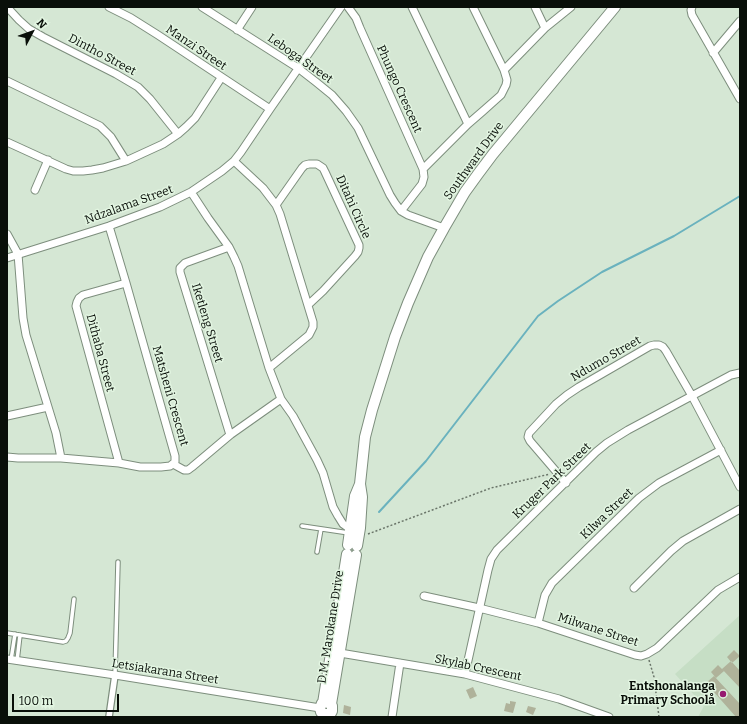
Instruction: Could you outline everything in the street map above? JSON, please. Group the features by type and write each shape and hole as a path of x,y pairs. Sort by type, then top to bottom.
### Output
{"main road":[{"name":"Southward Drive","path":"382,376 408,303 428,257 465,192 493,154 615,7"},
{"name":"D.M. Marokane Drive","path":"325,711 353,543 361,516 362,497 360,484 365,437 382,376"},
{"name":"D.M. Marokane Drive","path":"325,711 340,653 353,543"}],"street":[{"name":"Dintho Street","path":"7,7 29,29 138,87 150,99 178,134"},
{"name":"Manzi Street","path":"109,7 131,18 158,35 270,109"},
{"name":"Leboga Street","path":"202,7 298,68 332,95 358,128 390,195 401,211"},
{"path":"237,30 252,7"},
{"path":"298,68 341,7"},
{"name":"Phungo Crescent","path":"348,7 356,18 423,168 424,181 401,211"},
{"path":"412,7 468,124"},
{"path":"423,168 468,124 501,95 506,85 507,80 504,70 473,7"},
{"path":"535,7 545,28"},
{"path":"504,70 545,28 571,7"},
{"path":"692,7 692,15 740,99"},
{"path":"713,52 740,21"},
{"name":"Ndzalama Street","path":"7,258 109,226 160,207 191,192 234,161 298,68"},
{"path":"7,142 74,171 83,172 126,161 164,144 178,134 195,118 221,78"},
{"path":"7,81 100,126 111,137 126,161"},
{"path":"35,190 48,160"},
{"path":"234,161 263,188 276,205 308,305 313,327 312,331 306,338 269,368"},
{"name":"Ditahi Circle","path":"276,205 302,168 305,165 317,164 323,168 359,245 358,252 355,256 308,305"},
{"path":"191,192 229,247 238,266 269,368 282,399 317,460 323,473 333,507 353,543"},
{"path":"401,211 444,228"},
{"name":"Matsheni Crescent","path":"7,457 61,458 118,463 140,467 170,466 175,462 175,456 109,226"},
{"path":"7,234 18,254 23,318 26,335 58,439 61,458"},
{"name":"Iketleng Street","path":"229,247 185,263 180,268 180,272 230,435"},
{"name":"Dithaba Street","path":"118,463 76,306 79,298 83,295 126,283"},
{"name":"Ndumo Street","path":"566,483 530,441 528,437 529,432 556,404 567,395 644,350 654,345 659,345 666,351 692,396 722,450 740,487"},
{"name":"Kruger Park Street","path":"465,674 488,570 491,559 497,550 596,452 607,443 628,430 731,375 740,373"},
{"path":"173,464 184,470 192,468 230,435 282,399"},
{"path":"7,416 48,407"},
{"name":"Kilwa Street","path":"538,622 545,596 552,583 639,498 659,483 722,450"},
{"path":"634,588 671,550 683,541 740,509"},
{"name":"Milwane Street","path":"424,596 538,622 641,656 657,648 718,590 740,577"},
{"name":"Skylab Crescent","path":"340,653 465,674 559,699 609,717"},
{"name":"Letsiakarana Street","path":"12,660 115,675 325,711"},
{"path":"392,717 400,663"},
{"path":"109,717 115,675"}],"lane":[{"path":"302,526 321,529 353,543"},
{"path":"317,552 321,529"},
{"path":"115,675 118,562"},
{"path":"7,633 63,642 66,641 70,633 74,600"},
{"path":"12,660 15,634"},
{"path":"12,660 20,635"}],"path":[{"path":"353,543 491,488 556,472"},
{"path":"647,654 654,677 659,717"}],"shaded area":[{"path":"740,615 740,717 698,717 704,706 675,674"}],"building":[{"name":"Entshonalanga Primary Schoolå","path":"734,650 740,656 732,663 727,657"},
{"name":"Entshonalanga Primary Schoolå","path":"731,661 740,671 740,688 722,669"},
{"name":"Entshonalanga Primary Schoolå","path":"718,665 724,671 716,678 711,672"},
{"name":"Entshonalanga Primary Schoolå","path":"714,676 740,704 740,717 736,717 706,683"},
{"path":"473,687 477,696 470,699 466,690"},
{"path":"510,701 516,702 513,713 504,711 506,703 510,704"},
{"path":"344,705 351,707 350,715 343,713"},
{"path":"528,706 536,708 533,715 526,712"}],"waterway":[{"path":"379,512 426,461 538,316 602,272 674,236 740,196"}],"place":[{"name":"Entshonalanga Primary Schoolå","path":"723,694"}]}
